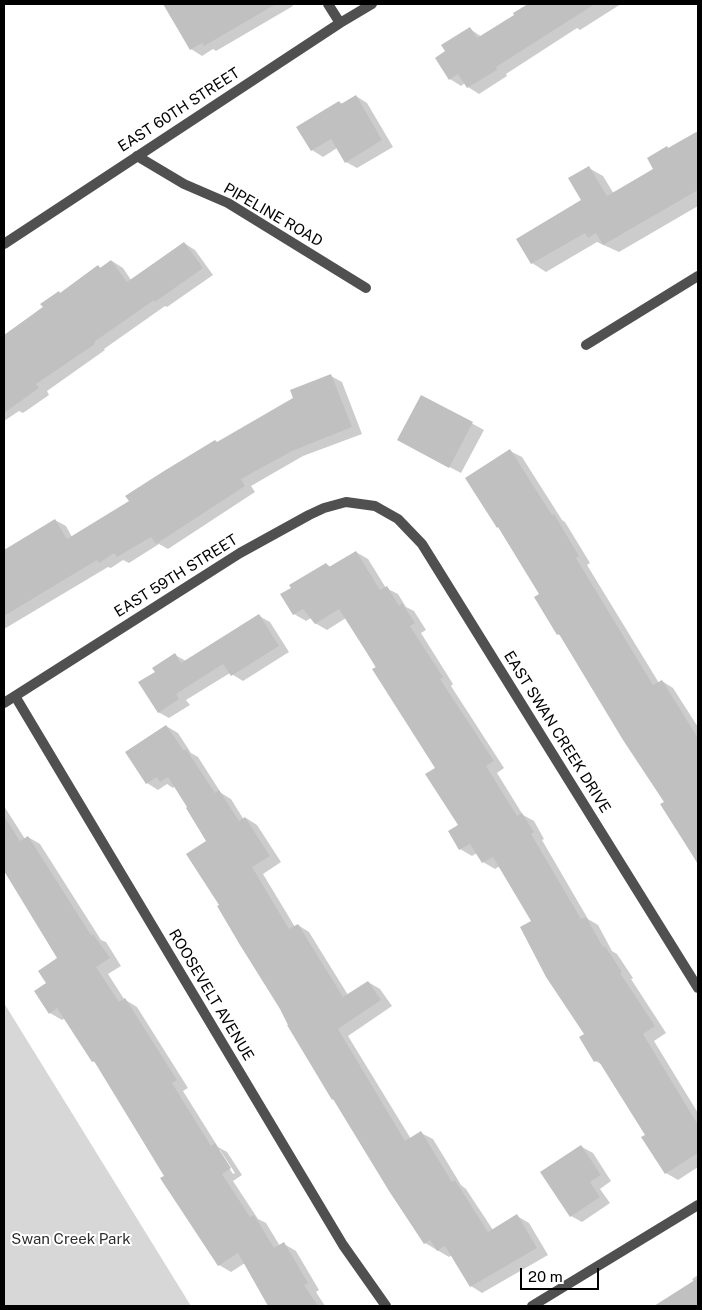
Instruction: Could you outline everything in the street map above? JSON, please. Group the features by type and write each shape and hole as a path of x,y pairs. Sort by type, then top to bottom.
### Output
{"street":[{"path":"328,4 340,23"},
{"name":"EAST 60TH STREET","path":"4,244 340,23 372,4"},
{"name":"PIPELINE ROAD","path":"137,156 184,184 228,203 366,288"},
{"path":"586,345 698,276"},
{"name":"EAST 59TH STREET","path":"4,703 240,553 309,515 324,508 346,502 375,506"},
{"name":"EAST SWAN CREEK DRIVE","path":"375,506 387,511 402,522 426,549 698,988"},
{"name":"ROOSEVELT AVENUE","path":"15,696 343,1245 386,1306"},
{"path":"532,1306 698,1205"}],"green space":[{"name":"Swan Creek Park","path":"4,1003 191,1306 4,1306"}],"building":[{"path":"163,4 276,4 204,46 202,43 190,50"},
{"path":"528,4 595,4 496,67 497,70 467,88 458,74 449,80 435,58 445,51 441,45 470,27 477,38"},
{"path":"356,95 382,140 345,163 331,139 311,151 296,127 339,101 341,104"},
{"path":"698,131 698,190 603,245 596,233 588,238 585,233 531,264 516,239 581,200 568,178 589,166 607,196 653,169 647,158"},
{"path":"184,242 203,268 155,302 154,300 94,342 95,344 36,384 39,388 4,413 4,335 43,307 40,304 59,291 60,293 98,265 100,268 111,260 127,282"},
{"path":"331,374 352,427 292,451 241,479 245,486 156,544 151,537 117,557 114,553 99,563 97,560 4,616 4,550 55,519 67,539 129,501 125,496 164,471 215,440 217,442 293,398 290,390"},
{"path":"421,395 473,422 449,468 397,440"},
{"path":"510,449 552,515 554,514 579,556 576,558 653,685 662,680 698,738 698,864 660,804 664,802 534,597 539,594 465,478"},
{"path":"356,551 380,590 387,586 399,606 402,603 415,623 410,626 443,677 440,679 494,761 486,766 517,816 522,813 534,832 531,834 581,919 586,917 603,947 605,946 622,972 620,973 655,1026 643,1034 698,1125 698,1153 665,1174 641,1137 645,1135 598,1060 594,1062 579,1037 584,1034 546,977 520,927 531,921 493,857 482,863 470,844 459,850 448,831 458,825 425,774 435,768 372,669 376,667 339,609 315,624 303,609 293,615 280,594 291,588 289,585 326,563 329,567"},
{"path":"259,614 279,646 231,676 223,664 176,694 179,699 158,713 138,682 155,672 152,668 175,653 181,663"},
{"path":"166,725 184,751 186,749 215,793 219,790 239,821 245,817 270,856 252,867 289,929 298,924 343,997 368,981 381,1000 338,1029 405,1141 421,1131 452,1182 455,1180 488,1232 517,1214 537,1248 470,1287 445,1246 437,1251 430,1240 424,1244 332,1100 287,1025 280,1009 217,906 219,905 186,854 206,841 187,807 168,777 160,782 157,777 146,784 125,752"},
{"path":"4,816 20,841 28,836 91,935 93,934 110,958 96,967 119,1002 125,998 177,1080 172,1083 211,1146 215,1143 231,1168 222,1174 250,1217 254,1215 274,1248 284,1242 308,1283 304,1285 318,1306 268,1306 238,1253 218,1266 160,1178 164,1176 94,1061 92,1062 57,1008 49,1014 34,991 46,983 38,971 57,958 4,871"},
{"path":"581,1145 601,1175 590,1182 600,1197 570,1217 540,1172"},
{"path":"698,1278 698,1306 654,1306"}]}
